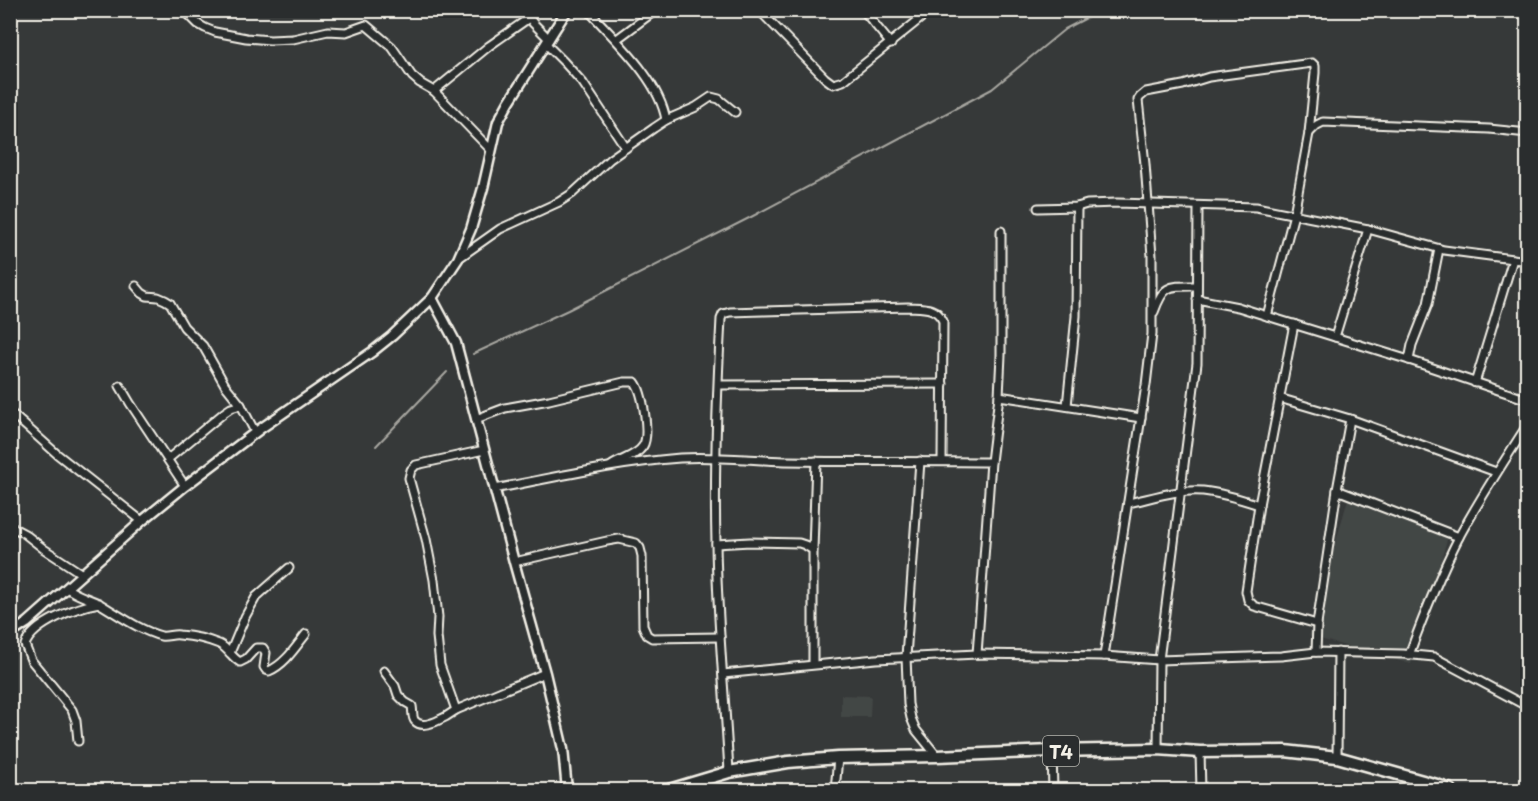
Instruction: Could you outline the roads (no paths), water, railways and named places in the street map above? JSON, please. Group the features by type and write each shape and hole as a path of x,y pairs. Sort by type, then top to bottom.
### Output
{"highway":[{"name":"T4","path":"669,790 729,772 788,762 838,758 1158,749 1200,752 1285,751 1337,757 1451,790"}],"street":[{"path":"184,10 198,24 215,32 270,40 292,39 328,31 346,32 366,25 392,47 412,76 434,91 490,149"},
{"path":"524,10 547,42 583,83 626,148"},
{"path":"10,634 27,623 141,521 255,432 372,352 432,298 458,259 471,229 483,189 490,149 498,122 567,10"},
{"path":"588,10 617,39 639,67 660,98 666,120"},
{"path":"617,39 656,10"},
{"path":"759,10 812,66 833,84 843,81 932,10"},
{"path":"863,10 891,44"},
{"path":"434,91 489,46 529,18"},
{"path":"1104,656 1146,385 1153,316 1152,256 1138,100 1146,92 1223,75 1312,63 1315,66 1315,73 1309,133 1294,214 1267,316"},
{"path":"458,259 500,229 566,198 610,159 666,120 696,107 711,97 719,99 735,112"},
{"path":"1309,133 1317,124 1323,122 1489,129 1527,133"},
{"path":"1038,208 1077,207 1099,203 1256,207 1368,229 1438,249 1527,261"},
{"path":"1158,749 1159,660 1197,363 1198,206"},
{"path":"1067,406 1076,316 1077,207"},
{"path":"1335,338 1368,229"},
{"path":"977,654 991,462 999,396 1001,231"},
{"path":"1409,360 1415,336 1428,304 1438,249"},
{"path":"1474,383 1513,259"},
{"path":"136,286 147,296 158,297 170,303 184,327 203,346 225,385 241,405 255,432"},
{"path":"1153,316 1160,296 1167,288 1197,286"},
{"path":"432,298 456,344 545,674 563,749 567,790"},
{"path":"1197,299 1238,307 1294,324 1527,400"},
{"path":"729,772 716,544 716,458 721,319 726,312 908,307 936,311 943,321 942,462"},
{"path":"1294,324 1259,505 1246,591 1248,600 1254,606 1317,624"},
{"path":"476,419 504,408 614,384 635,382 639,388 647,433 643,446 637,453 609,468"},
{"path":"719,385 943,384"},
{"path":"120,386 185,486"},
{"path":"999,396 1141,418"},
{"path":"1279,398 1350,419 1497,472"},
{"path":"168,459 225,412 241,405"},
{"path":"10,412 57,454 141,521"},
{"path":"1316,652 1317,624 1350,419"},
{"path":"1409,655 1425,610 1459,537 1527,424"},
{"path":"456,710 440,665 434,580 426,539 409,478 411,470 416,465 484,450"},
{"path":"494,489 609,468 681,458 878,463 991,462"},
{"path":"813,664 816,461"},
{"path":"920,461 906,657 908,704 916,730 937,756"},
{"path":"1337,490 1459,537"},
{"path":"1128,503 1182,492 1202,491 1259,505"},
{"path":"10,526 82,574"},
{"path":"514,561 619,539 636,543 642,556 643,626 647,635 652,638 720,637"},
{"path":"716,544 799,543 813,550"},
{"path":"230,653 256,597 290,568"},
{"path":"67,588 163,637 178,635 207,640 224,646 240,662 256,648 263,648 266,653 264,667 271,671 285,660 306,634"},
{"path":"78,741 76,721 72,710 31,660 25,645 30,636 39,628 86,606 99,603"},
{"path":"1337,757 1338,652"},
{"path":"723,674 813,664 977,654 1104,656 1159,660 1338,652 1434,657 1527,707"},
{"path":"384,670 398,695 412,706 414,718 423,725 545,674"},
{"path":"1052,751 1053,790"},
{"path":"1200,752 1202,790"},
{"path":"835,790 838,758"}],"waterway":[{"path":"473,354 568,310 753,216 992,89 1065,29 1102,10"},
{"path":"376,446 447,372"}]}
